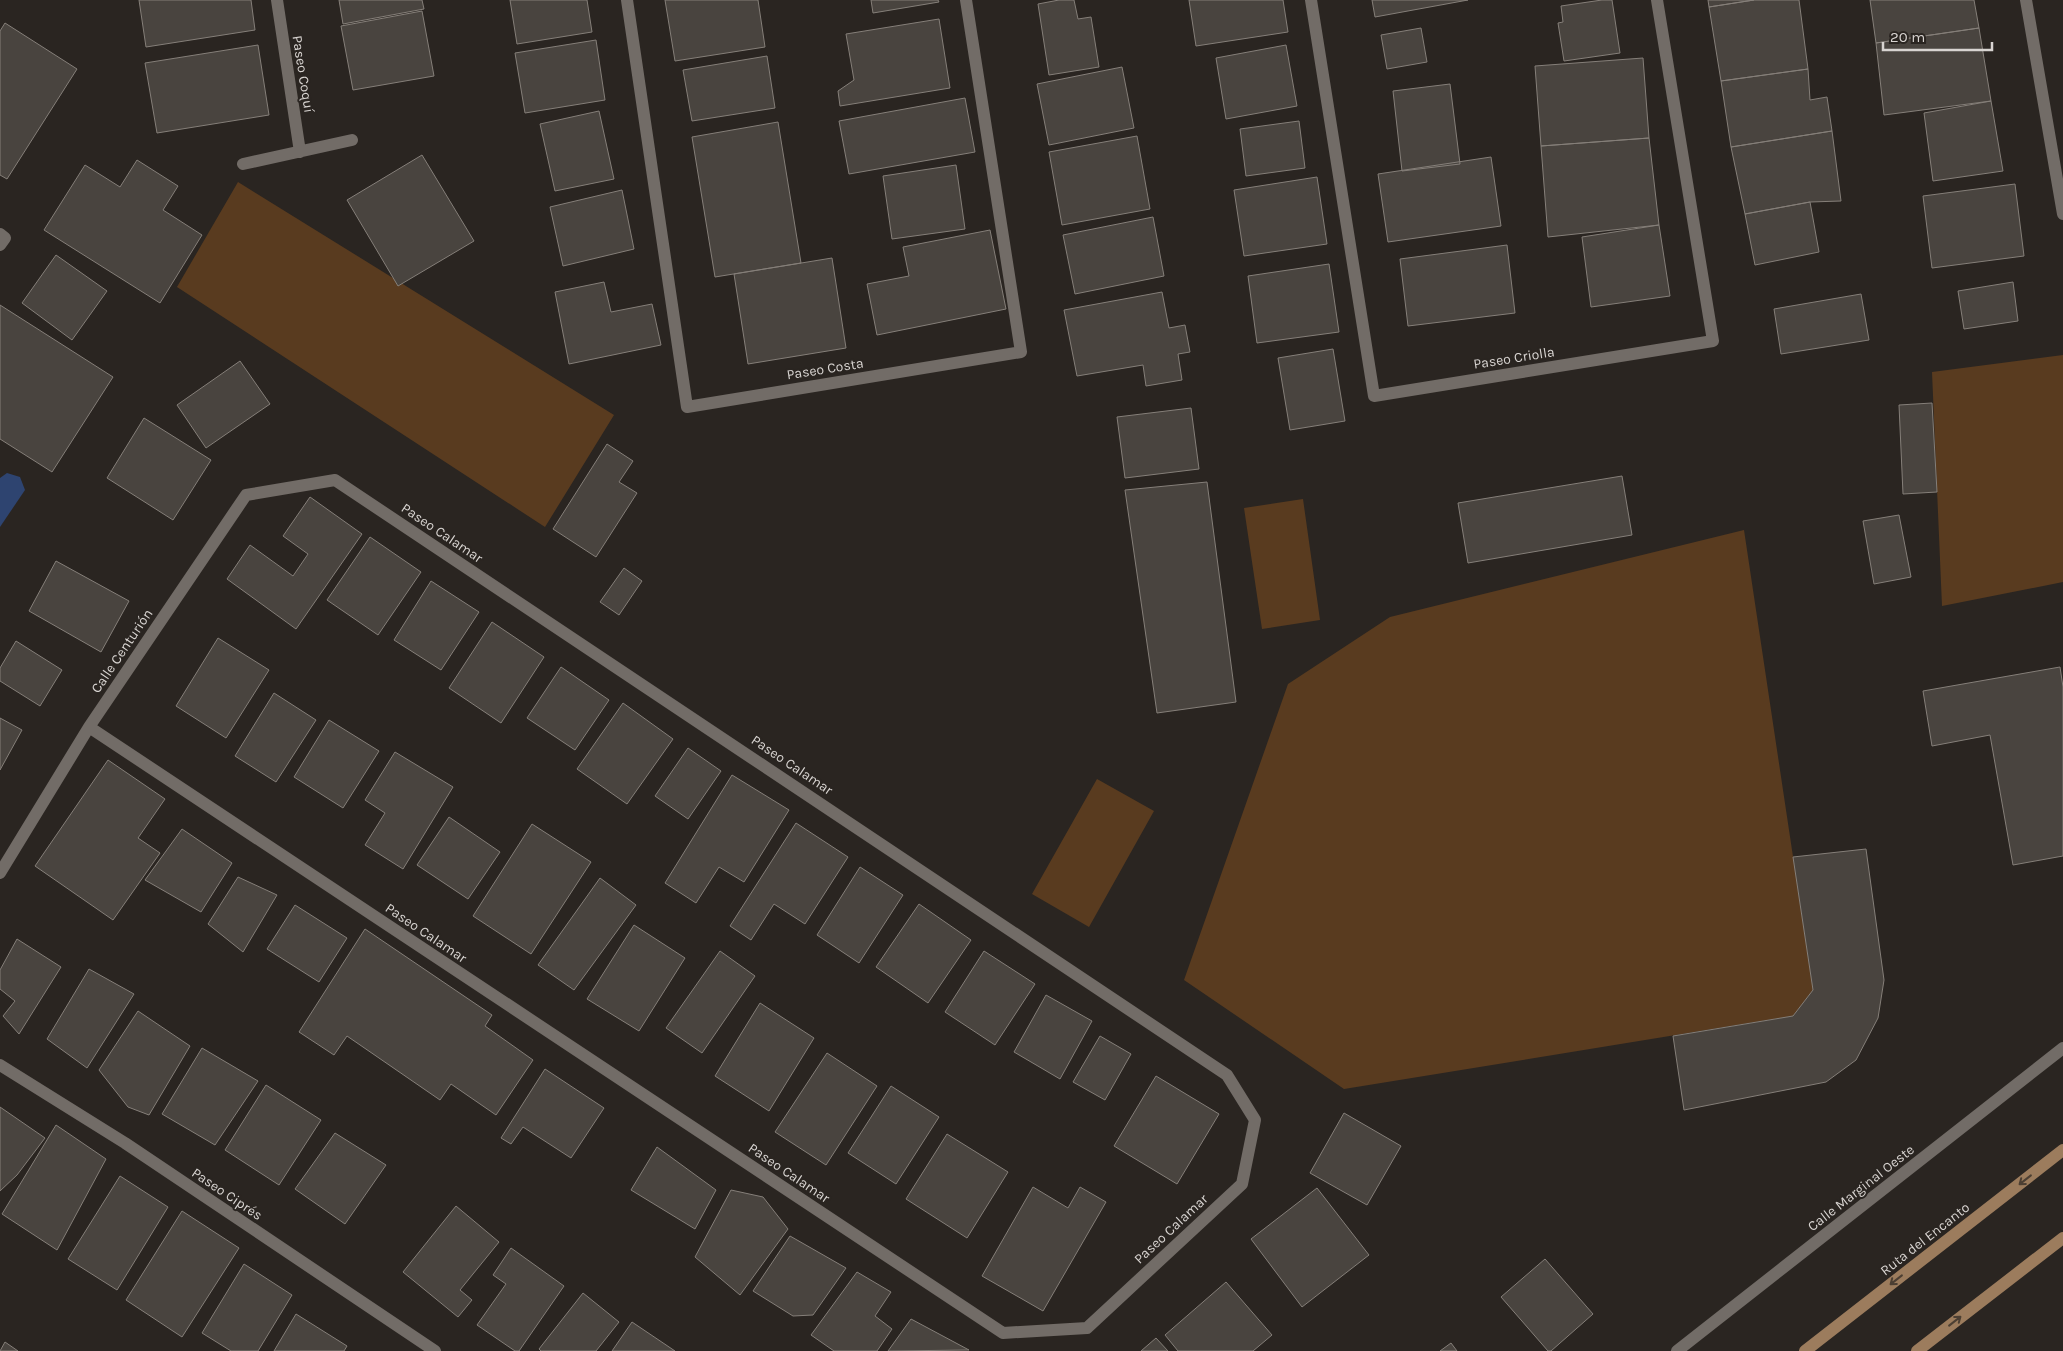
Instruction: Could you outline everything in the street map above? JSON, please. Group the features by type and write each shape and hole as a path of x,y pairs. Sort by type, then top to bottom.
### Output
{"main road":[{"name":"Ruta del Encanto","path":"1804,1351 2063,1150"},
{"path":"1916,1351 2063,1238"}],"street":[{"name":"Paseo Coquí","path":"277,0 300,152"},
{"name":"Paseo Costa","path":"627,0 687,407 1022,352 966,0"},
{"name":"Paseo Criolla","path":"1311,0 1374,396 1713,341 1657,0"},
{"path":"2026,0 2063,214"},
{"path":"243,164 352,140"},
{"path":"0,234 5,238 0,245"},
{"name":"Paseo Calamar","path":"89,727 1003,1333 1086,1328 1242,1184 1255,1120 1227,1075 335,480 299,486"},
{"name":"Calle Centurión","path":"0,873 89,727 246,495 299,486"},
{"name":"Calle Marginal Oeste","path":"1677,1351 2063,1048"},
{"name":"Paseo Ciprés","path":"0,1065 125,1143 435,1351"}],"shaded area":[{"path":"238,182 614,415 545,527 177,287"},
{"path":"2063,355 2063,582 1942,606 1932,372"},
{"path":"1303,499 1320,620 1262,629 1244,508"},
{"path":"1744,530 1813,990 1793,1016 1344,1089 1184,980 1288,684 1390,617"},
{"path":"1097,779 1154,811 1089,927 1032,894"}],"water":[{"path":"7,473 20,477 25,490 0,527 0,478"}],"building":[{"path":"139,0 251,0 255,30 146,47"},
{"path":"339,0 422,0 424,9 343,24"},
{"path":"510,0 587,0 592,32 517,44"},
{"path":"665,0 758,0 765,47 675,61"},
{"path":"871,0 938,0 939,2 873,13"},
{"path":"1059,0 1074,0 1078,19 1091,17 1099,67 1049,75 1038,4"},
{"path":"1189,0 1283,0 1288,32 1196,46"},
{"path":"1372,0 1468,0 1375,17"},
{"path":"1612,0 1620,53 1564,61 1558,23 1563,22 1561,6"},
{"path":"1708,0 1754,0 1709,7"},
{"path":"1754,0 1799,0 1808,69 1721,81 1709,7"},
{"path":"1870,0 1974,0 1979,28 1876,43"},
{"path":"422,11 434,76 353,90 341,26"},
{"path":"939,19 950,88 840,106 838,91 854,80 846,34"},
{"path":"5,23 77,69 7,179 0,175 0,31"},
{"path":"1421,28 1427,62 1387,69 1381,35"},
{"path":"1979,28 1991,101 1884,115 1876,43"},
{"path":"596,40 605,100 525,113 515,53"},
{"path":"258,45 269,115 157,133 145,63"},
{"path":"1286,45 1297,106 1226,119 1216,58"},
{"path":"767,56 775,108 692,121 683,70"},
{"path":"1643,58 1649,138 1541,146 1535,66"},
{"path":"1122,67 1134,128 1049,145 1037,84"},
{"path":"1808,69 1810,100 1827,97 1832,131 1731,147 1721,81"},
{"path":"1450,84 1460,164 1402,171 1393,91"},
{"path":"965,98 975,152 849,174 839,121"},
{"path":"1991,101 2003,171 1933,181 1924,113"},
{"path":"599,111 614,179 555,191 540,124"},
{"path":"1299,121 1305,168 1246,176 1240,129"},
{"path":"778,122 801,263 715,277 692,137"},
{"path":"1832,131 1841,201 1810,202 1745,214 1731,147"},
{"path":"1137,136 1150,209 1062,225 1049,152"},
{"path":"1649,138 1659,225 1548,237 1541,146"},
{"path":"422,155 474,241 398,286 347,200"},
{"path":"1491,157 1501,226 1388,242 1378,174"},
{"path":"137,160 178,186 163,210 202,235 160,303 44,230 85,165 120,187"},
{"path":"956,165 965,229 892,239 883,176"},
{"path":"1317,177 1327,244 1244,256 1234,190"},
{"path":"2015,184 2024,256 1932,268 1923,196"},
{"path":"622,190 634,249 563,266 550,207"},
{"path":"1810,202 1819,252 1755,265 1745,214"},
{"path":"1153,217 1164,276 1075,294 1063,235"},
{"path":"1659,225 1670,296 1591,307 1582,237"},
{"path":"990,230 1006,309 877,335 867,284 909,276 903,247"},
{"path":"1507,245 1515,313 1408,326 1400,259"},
{"path":"56,255 107,291 72,340 22,303"},
{"path":"832,258 846,348 748,364 734,274"},
{"path":"1329,264 1339,332 1257,343 1248,276"},
{"path":"604,282 611,312 652,304 661,345 569,364 555,292"},
{"path":"2013,282 2018,321 1964,329 1958,291"},
{"path":"1162,292 1169,328 1185,325 1190,352 1178,354 1182,380 1146,386 1143,365 1077,376 1064,310"},
{"path":"1861,294 1869,340 1781,354 1774,309"},
{"path":"0,305 113,377 52,472 0,439"},
{"path":"1333,349 1345,421 1290,430 1278,358"},
{"path":"240,361 270,404 206,448 177,405"},
{"path":"1932,403 1937,492 1903,494 1899,405"},
{"path":"1191,408 1199,469 1125,478 1117,417"},
{"path":"144,418 211,460 173,520 107,478"},
{"path":"607,444 633,461 619,482 637,493 596,557 553,529"},
{"path":"1622,476 1632,535 1468,563 1458,503"},
{"path":"1207,482 1236,702 1157,713 1125,490"},
{"path":"310,497 362,534 296,629 227,579 250,545 293,576 308,554 283,536"},
{"path":"1899,515 1911,577 1874,584 1863,521"},
{"path":"370,537 421,572 378,635 327,600"},
{"path":"56,561 129,601 101,652 29,611"},
{"path":"624,568 642,581 619,615 600,602"},
{"path":"431,581 479,612 441,670 394,640"},
{"path":"492,622 544,657 501,723 449,688"},
{"path":"218,638 269,670 226,738 176,706"},
{"path":"16,641 62,670 40,706 0,681 0,668"},
{"path":"561,667 609,700 575,750 527,718"},
{"path":"2060,667 2063,687 2063,856 2013,865 1990,735 1932,746 1923,691"},
{"path":"274,693 316,720 276,782 235,756"},
{"path":"623,703 673,739 627,804 577,769"},
{"path":"0,718 22,730 0,770"},
{"path":"329,720 379,751 343,808 294,777"},
{"path":"688,748 721,771 688,819 655,796"},
{"path":"395,752 453,787 403,869 365,845 385,813 365,800"},
{"path":"108,760 165,799 138,838 160,853 113,920 35,866"},
{"path":"732,775 789,810 744,882 719,867 696,903 665,883"},
{"path":"449,817 500,852 468,899 417,865"},
{"path":"796,823 848,857 805,924 774,904 751,940 730,926"},
{"path":"532,824 591,862 531,954 473,916"},
{"path":"182,829 232,863 201,912 145,880"},
{"path":"1866,849 1884,980 1878,1018 1856,1060 1826,1082 1684,1110 1673,1036 1793,1016 1813,990 1793,857"},
{"path":"860,867 903,895 859,963 817,935"},
{"path":"238,877 277,895 243,952 208,924"},
{"path":"600,878 636,905 574,990 538,965"},
{"path":"919,904 971,940 928,1003 876,967"},
{"path":"295,905 347,938 319,982 267,949"},
{"path":"634,925 685,958 639,1031 587,999"},
{"path":"365,929 492,1015 485,1026 533,1060 496,1115 451,1084 440,1100 347,1036 334,1055 299,1032"},
{"path":"17,939 61,967 19,1034 3,1016 15,1001 0,989 0,970"},
{"path":"720,951 755,976 702,1053 666,1028"},
{"path":"984,951 1035,984 995,1045 945,1012"},
{"path":"89,969 134,994 87,1068 47,1039"},
{"path":"1046,995 1092,1021 1060,1079 1014,1052"},
{"path":"760,1003 814,1038 769,1111 715,1076"},
{"path":"138,1011 190,1046 149,1115 128,1107 99,1070"},
{"path":"1100,1036 1131,1054 1105,1100 1073,1082"},
{"path":"202,1048 258,1081 215,1145 162,1114"},
{"path":"827,1053 877,1086 826,1165 775,1132"},
{"path":"545,1069 604,1108 571,1158 523,1127 511,1144 501,1138"},
{"path":"1156,1076 1219,1114 1177,1184 1114,1146"},
{"path":"266,1085 321,1120 279,1185 225,1150"},
{"path":"891,1086 939,1117 896,1184 848,1153"},
{"path":"0,1107 45,1138 17,1175 0,1191"},
{"path":"1344,1113 1401,1146 1367,1205 1310,1173"},
{"path":"56,1125 106,1159 57,1250 2,1214"},
{"path":"335,1133 386,1165 345,1224 295,1189"},
{"path":"947,1134 1008,1172 967,1238 906,1199"},
{"path":"657,1147 716,1190 695,1229 631,1190"},
{"path":"120,1176 168,1207 117,1290 68,1259"},
{"path":"1033,1187 1068,1208 1080,1187 1106,1202 1043,1311 982,1276"},
{"path":"1317,1188 1369,1255 1302,1307 1251,1239"},
{"path":"731,1190 763,1197 788,1229 740,1295 695,1257"},
{"path":"456,1206 499,1242 460,1290 472,1300 458,1317 403,1272"},
{"path":"182,1211 239,1248 182,1337 126,1300"},
{"path":"790,1236 846,1268 813,1315 793,1316 753,1291"},
{"path":"511,1248 564,1286 519,1351 515,1351 477,1325 506,1284 493,1275"},
{"path":"1545,1259 1593,1314 1551,1351 1548,1351 1501,1297"},
{"path":"244,1264 292,1295 258,1351 231,1351 202,1333"},
{"path":"857,1272 891,1292 875,1316 892,1329 877,1351 834,1351 811,1335"},
{"path":"1226,1282 1272,1335 1253,1351 1178,1351 1165,1335"},
{"path":"583,1293 619,1322 596,1351 541,1351 539,1349"},
{"path":"296,1314 347,1346 344,1351 274,1351"},
{"path":"911,1319 969,1350 888,1351"},
{"path":"632,1322 675,1351 612,1351"},
{"path":"1156,1338 1168,1351 1141,1351"},
{"path":"5,1342 18,1351 0,1351"},
{"path":"1451,1343 1457,1351 1440,1351"}]}
